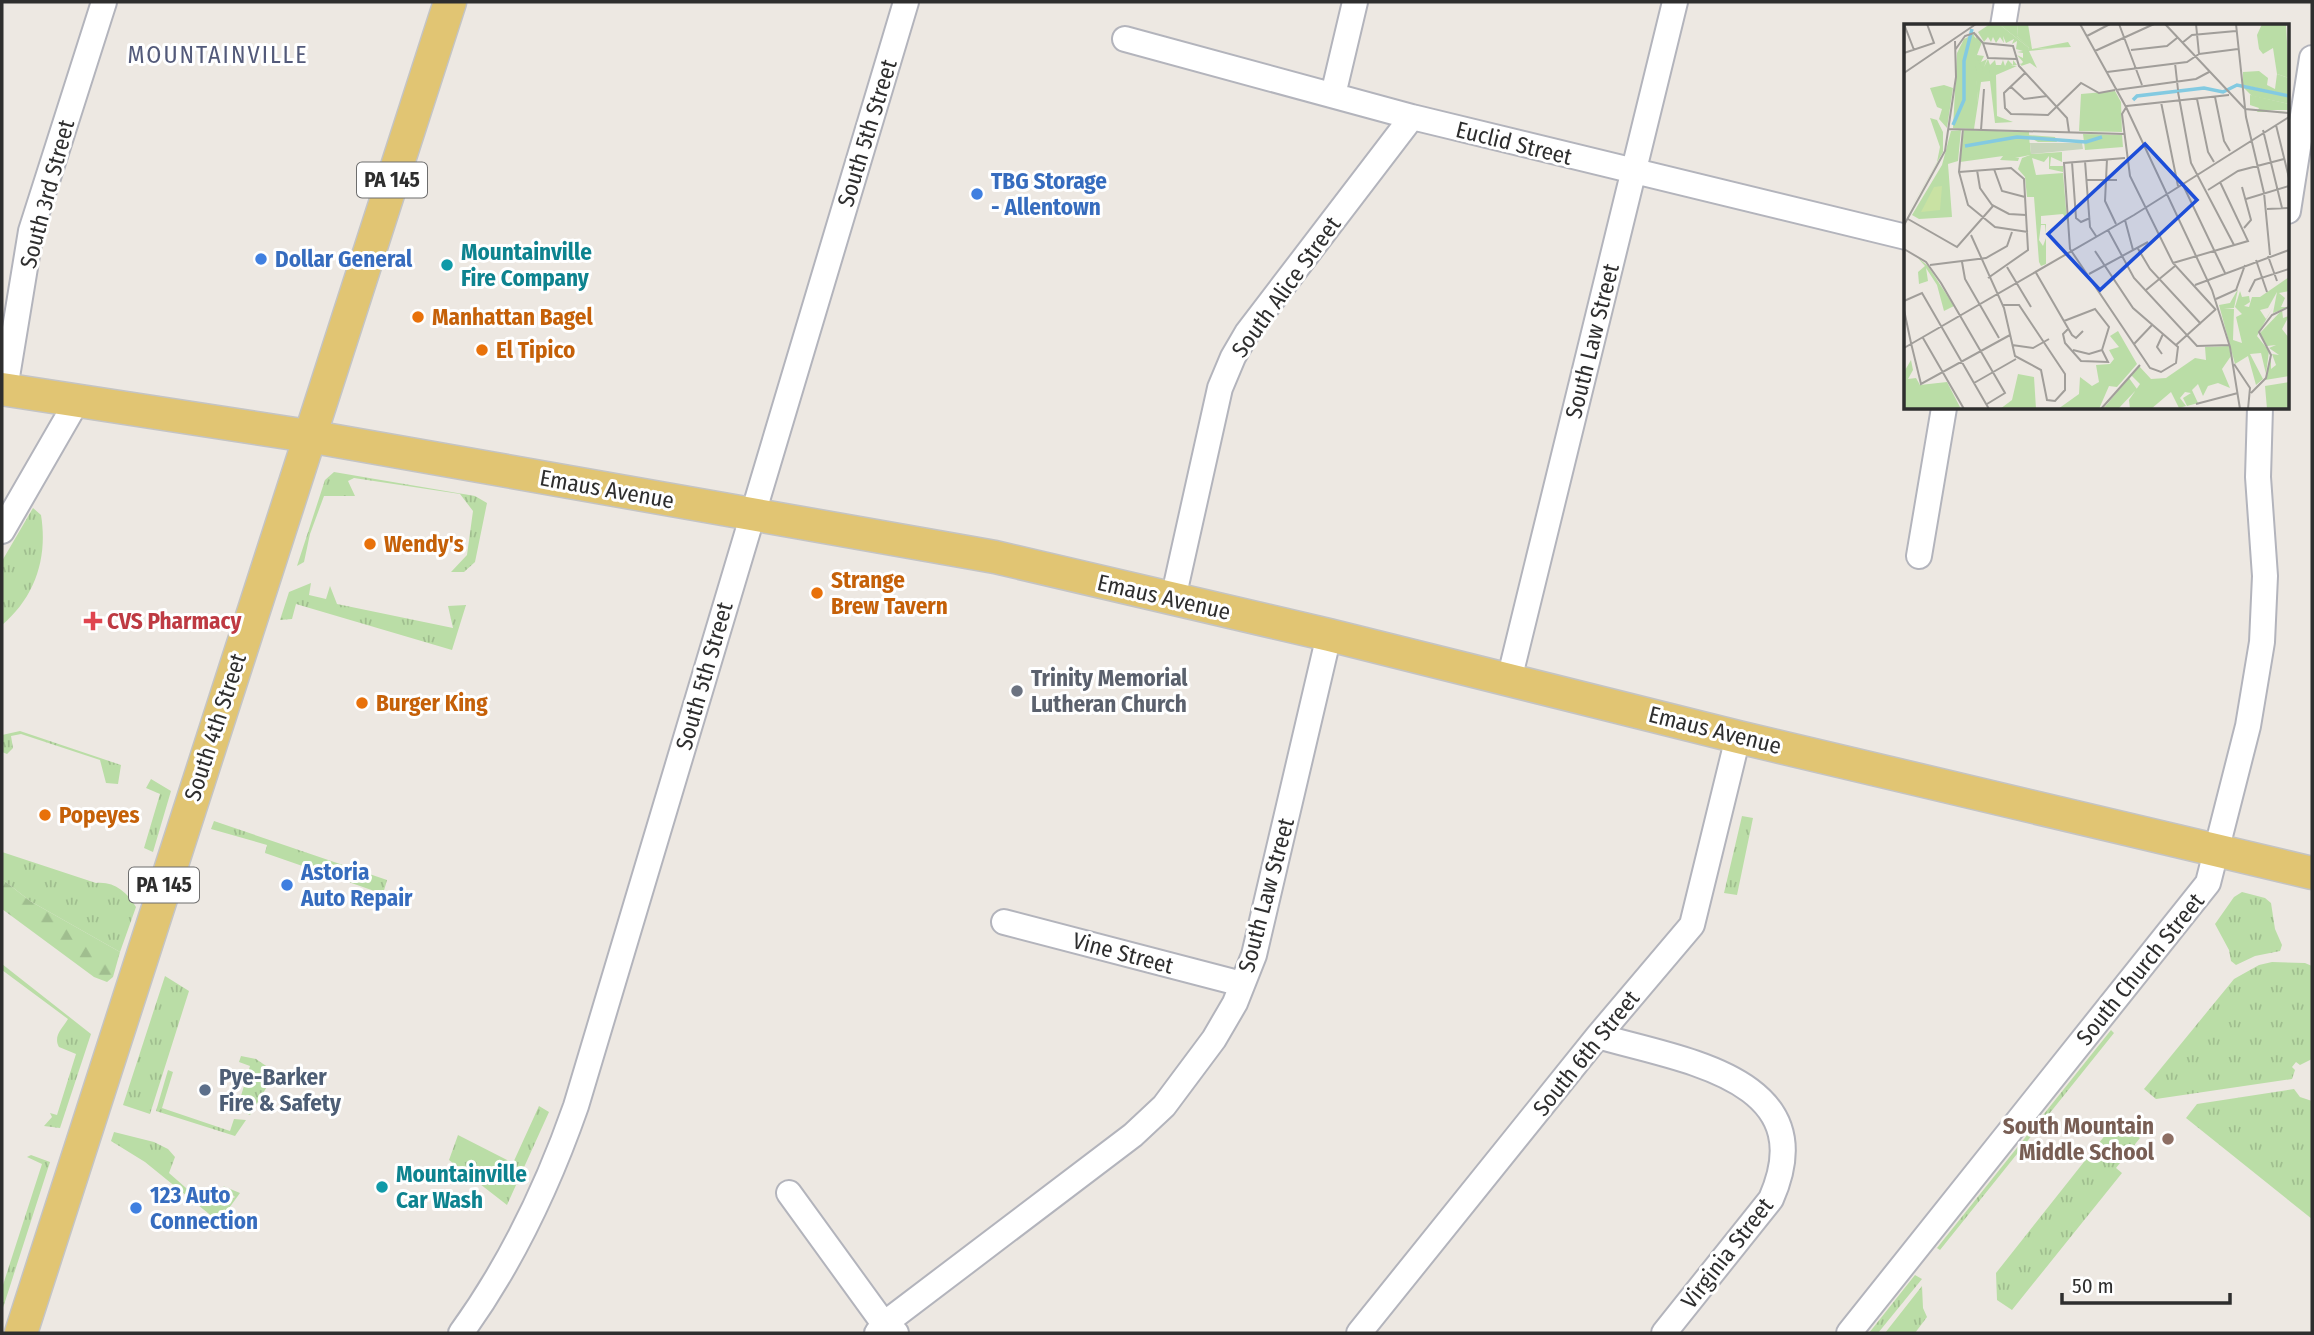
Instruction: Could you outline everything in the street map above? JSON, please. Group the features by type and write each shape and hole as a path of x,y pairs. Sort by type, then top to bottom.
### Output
{"main road":[{"name":"South 4th Street","path":"21,1333 450,2"},
{"name":"Emaus Avenue","path":"3,389 308,436 995,557 2312,873"}],"street":[{"name":"South 3rd Street","path":"3,389 31,231 104,2"},
{"name":"South 5th Street","path":"461,1333 498,1277 555,1167 589,1062 906,2"},
{"path":"1333,96 1355,2"},
{"name":"South Law Street","path":"1509,680 1675,2"},
{"path":"2004,24 2007,2"},
{"name":"Euclid Street","path":"1125,39 1412,117 1904,237"},
{"path":"2290,198 2312,58"},
{"name":"South Alice Street","path":"1173,599 1220,388 1233,357 1254,324 1412,117"},
{"path":"2,531 78,401"},
{"path":"1919,556 1944,410"},
{"name":"South Church Street","path":"1849,1333 2208,883 2248,730 2262,642 2265,576 2258,477 2260,410"},
{"name":"South Law Street","path":"886,1330 1137,1132 1191,1074 1214,1039 1254,954 1329,635"},
{"name":"South 6th Street","path":"1359,1333 1598,1036 1692,925 1738,737"},
{"name":"Vine Street","path":"1004,922 1242,984"},
{"name":"Virginia Street","path":"1598,1036 1721,1073 1745,1084 1773,1115 1780,1135 1783,1155 1780,1179 1771,1199 1664,1333"},
{"path":"789,1193 886,1330"}],"green space":[{"path":"334,472 475,496 487,503 475,562 464,572 451,572 467,555 473,511 460,494 354,478 348,481 355,496 324,496 310,534 304,562 297,566 325,480"},
{"path":"33,508 41,515 43,531 40,561 31,589 2,625 2,561"},
{"path":"311,583 309,595 326,599 330,586 337,604 453,628 448,606 466,605 452,650 296,604 292,619 280,620 289,592"},
{"path":"20,731 121,765 118,784 106,783 100,760 21,734 11,736 13,748 7,754 2,752 2,735"},
{"path":"151,779 171,791 153,852 144,848 160,794 146,788"},
{"path":"1742,816 1753,818 1737,895 1724,893"},
{"path":"214,821 387,880 383,894 265,853 267,845 211,829"},
{"path":"2,852 96,883 109,884 124,892 136,907 120,952 30,901 2,879"},
{"path":"2,879 30,901 120,952 113,977 107,982 94,977 2,909"},
{"path":"2242,892 2265,898 2271,903 2275,929 2282,945 2280,951 2255,956 2236,965 2231,961 2229,950 2215,924 2234,897"},
{"path":"2272,962 2305,963 2312,966 2312,1059 2300,1065 2296,1062 2292,1067 2295,1070 2292,1079 2156,1099 2144,1089 2234,979 2259,965"},
{"path":"2,964 91,1034 60,1128 44,1126 52,1117 50,1113 57,1115 76,1054 59,1047 57,1043 59,1033 68,1019 2,970"},
{"path":"165,976 189,991 150,1114 123,1105"},
{"path":"2111,1030 2114,1033 1940,1250 1937,1248"},
{"path":"241,1056 256,1059 272,1070 271,1080 250,1115 237,1109 250,1066 239,1062"},
{"path":"168,1070 173,1072 162,1108 230,1131 234,1119 246,1120 235,1136 156,1111"},
{"path":"2294,1089 2300,1097 2312,1101 2312,1219 2186,1118 2197,1104"},
{"path":"539,1106 549,1112 507,1205 449,1160 458,1135 513,1163"},
{"path":"2110,1129 2116,1135 2133,1133 2140,1138 2116,1168 2122,1173 2012,1310 1997,1300 1996,1273"},
{"path":"114,1132 154,1142 168,1149 175,1157 169,1173 202,1202 216,1190 230,1200 235,1197 223,1186 240,1193 219,1222 145,1162 111,1141"},
{"path":"31,1155 50,1162 2,1311 2,1288 42,1164 27,1157"},
{"path":"1915,1275 1922,1279 1878,1333 1869,1333"},
{"path":"1922,1286 1923,1308 1927,1317 1915,1333 1885,1333"}],"place":[{"name":"TBG Storage - Allentown","path":"977,194"},
{"name":"Dollar General","path":"261,259"},
{"name":"Mountainville Fire Company","path":"447,265"},
{"name":"Manhattan Bagel","path":"418,317"},
{"name":"El Tipico","path":"482,350"},
{"name":"Wendy's","path":"370,544"},
{"name":"Strange Brew Tavern","path":"817,593"},
{"name":"CVS Pharmacy","path":"93,621"},
{"name":"Trinity Memorial Lutheran Church","path":"1017,691"},
{"name":"Burger King","path":"362,703"},
{"name":"Popeyes","path":"45,815"},
{"name":"Astoria Auto Repair","path":"287,885"},
{"name":"Pye-Barker Fire & Safety","path":"205,1090"},
{"name":"South Mountain Middle School","path":"2168,1139"},
{"name":"Mountainville Car Wash","path":"382,1187"},
{"name":"123 Auto Connection","path":"136,1208"}],"district":[{"name":"MOUNTAINVILLE","path":"218,55"}]}
